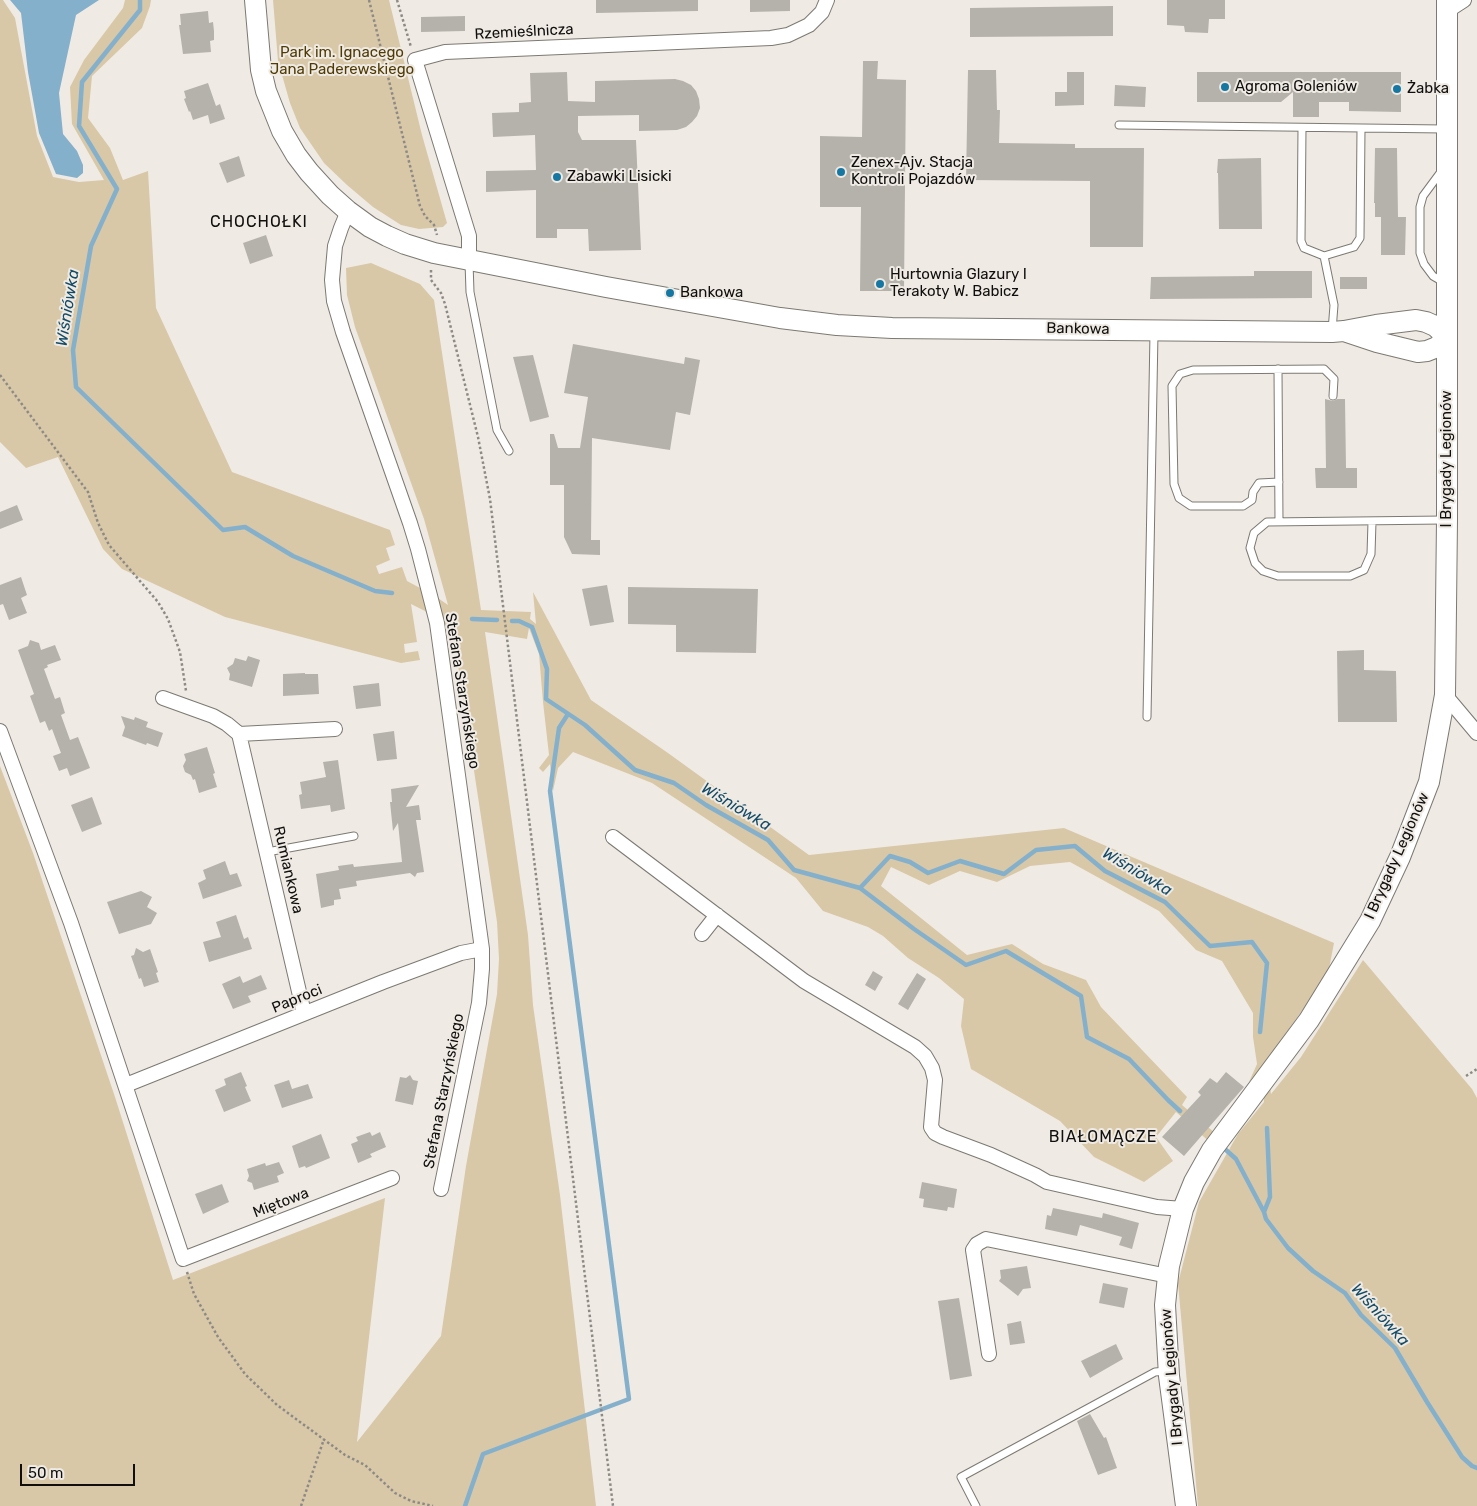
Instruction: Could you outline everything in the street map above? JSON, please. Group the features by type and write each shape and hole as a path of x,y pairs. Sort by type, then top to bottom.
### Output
{"street":[{"name":"Bankowa","path":"255,0 261,70 266,91 282,131 309,172 330,195 370,227 404,244 434,253 761,315 832,324 892,328 1338,332 1416,320 1435,326 1447,337"},
{"name":"Rzemieślnicza","path":"415,60 445,52 771,38 788,35 809,25 822,12 827,0"},
{"path":"1446,5 1464,0"},
{"name":"I Brygady Legionów","path":"1186,1506 1169,1371 1165,1306 1169,1266 1183,1209 1194,1182 1212,1150 1309,1020 1370,921 1400,857 1429,782 1445,695 1448,383 1446,5"},
{"path":"415,60 469,236 469,261"},
{"name":"Stefana Starzyńskiego","path":"348,211 335,246 332,280 334,300 346,341 410,523 437,623 482,949 478,1003 441,1189"},
{"name":"Bankowa","path":"1416,320 1435,308 1447,286"},
{"name":"Bankowa","path":"1338,332 1418,352 1430,361 1448,383"},
{"path":"1418,352 1427,351 1437,346 1447,337"},
{"path":"1445,695 1477,733"},
{"path":"163,698 213,716 239,734 335,729"},
{"path":"0,731 71,923 183,1259"},
{"name":"Rumiankowa","path":"239,734 304,1013"},
{"path":"613,837 804,980 915,1047 925,1056 932,1068 935,1080 931,1127 935,1133 991,1155 1047,1182 1157,1207 1183,1209"},
{"path":"702,934 717,915"},
{"name":"Paproci","path":"126,1085 448,957 482,949"},
{"name":"Miętowa","path":"183,1259 392,1178"},
{"path":"990,1354 973,1250 977,1244 986,1239 1168,1276"}],"lane":[{"path":"1118,126 1447,129"},
{"path":"1302,128 1301,241 1304,248 1324,256 1354,246 1360,238 1361,129"},
{"path":"1447,162 1423,196 1420,207 1420,253 1424,264 1433,276 1447,286"},
{"path":"1324,256 1338,332"},
{"path":"469,261 470,292 497,430 509,451"},
{"path":"1148,716 1154,330"},
{"path":"1279,482 1259,483 1253,492 1252,500 1243,506 1191,506 1179,498 1174,484 1172,386 1180,374 1193,370 1324,368 1334,379 1333,396"},
{"path":"1278,369 1279,522"},
{"path":"1372,522 1371,554 1364,570 1350,576 1278,576 1263,571 1255,563 1250,548 1254,534 1267,522 1447,520"},
{"path":"268,852 354,836"},
{"path":"976,1506 961,1477 1155,1372 1169,1371"}],"path":[{"path":"369,0 420,206 425,216 436,229 437,234 430,278 442,293 445,304 478,437 490,500 613,1506"},
{"path":"397,0 415,60"},
{"path":"0,375 88,492 98,523 109,544 158,602 168,619 180,652 189,707"},
{"path":"1466,1076 1477,1069"},
{"path":"183,1259 194,1294 218,1337 245,1374 277,1405 345,1455 365,1465 395,1493 411,1501 433,1506"},
{"path":"301,1506 324,1439"}],"green space":[{"path":"0,0 3,0 15,18 37,136 53,177 79,182 104,180 72,124 70,87 84,60 123,8 125,0 151,0 142,28 92,76 88,118 110,148 123,180 148,171 156,308 232,472 390,530 395,545 386,548 390,560 376,566 379,574 402,567 407,581 448,605 424,519 355,327 347,295 346,268 371,263 420,284 434,300 481,610 531,612 530,619 536,624 533,592 591,700 809,855 1064,828 1334,943 1328,974 1267,1060 1271,1094 1301,1057 1363,960 1472,1089 1477,1098 1477,1506 1198,1506 1178,1283 1199,1202 1238,1134 1264,1102 1261,1068 1249,1082 1257,1064 1253,1037 1253,1013 1222,961 1196,950 1159,911 1070,862 1030,866 997,882 960,871 929,885 891,867 881,886 967,955 1012,944 1043,964 1086,980 1101,1007 1187,1097 1182,1105 1228,1144 1222,1153 1176,1112 1156,1137 1173,1161 1144,1182 1094,1157 1060,1121 971,1069 961,1026 964,999 939,978 908,958 883,936 868,927 823,911 796,878 652,783 573,752 558,768 553,791 550,764 543,772 539,768 549,755 539,654 529,628 527,639 485,632 528,935 533,1005 560,1195 596,1506 0,1506 0,766 33,853 115,1097 173,1280 385,1198 357,1442 441,1336 466,1166 497,994 499,959 497,922 452,626 437,623 425,611 411,604 417,642 404,644 405,653 418,651 420,660 401,663 225,617 122,569 103,549 58,457 26,468 0,442"},
{"name":"Park im. Ignacego Jana Paderewskiego","path":"273,0 389,0 422,135 447,223 443,227 419,229 401,225 373,207 324,163 300,128 290,103 278,61"}],"water":[{"path":"10,0 99,0 76,15 59,93 63,134 77,151 83,165 83,173 77,178 56,174 39,133 28,72 21,13"}],"building":[{"path":"596,0 698,0 698,11 596,13"},
{"path":"750,0 790,0 790,11 750,12"},
{"path":"1167,0 1225,0 1225,19 1209,19 1208,33 1185,32 1184,26 1167,25"},
{"path":"1113,6 1113,36 970,37 970,8"},
{"path":"208,11 209,23 213,22 214,31 214,40 210,41 211,52 183,54 179,25 181,25 180,14"},
{"path":"465,16 465,31 421,32 421,17"},
{"path":"863,61 878,61 877,79 906,80 904,291 860,291 861,207 820,207 820,136 862,137"},
{"path":"968,70 996,70 997,110 1000,110 999,143 1075,144 1075,148 1144,148 1143,247 1090,247 1090,181 966,180"},
{"path":"567,72 568,101 595,102 595,81 675,79 691,85 696,91 700,108 697,116 686,127 677,130 639,131 639,115 578,116 578,132 582,140 636,140 641,250 589,251 588,229 557,229 557,238 536,238 536,190 486,192 486,171 536,170 535,135 493,137 492,113 519,112 519,103 531,102 530,73"},
{"path":"1067,72 1084,72 1084,105 1055,106 1055,92 1067,92"},
{"path":"1197,72 1401,72 1401,112 1349,111 1349,102 1319,102 1319,117 1293,117 1293,92 1281,102 1197,102"},
{"path":"208,83 216,106 220,104 225,119 210,124 208,115 193,120 184,99 186,98 184,91"},
{"path":"1115,85 1146,87 1145,107 1114,106"},
{"path":"1375,148 1397,148 1398,217 1406,217 1405,255 1381,255 1381,217 1375,217 1374,203"},
{"path":"239,156 245,176 227,183 219,163"},
{"path":"1261,158 1262,229 1219,229 1218,159"},
{"path":"266,235 273,256 250,264 243,243"},
{"path":"1254,271 1312,271 1312,298 1150,299 1151,277 1254,276"},
{"path":"1340,277 1367,277 1367,289 1340,289"},
{"path":"573,344 684,364 685,357 700,360 690,415 676,412 670,450 592,438 591,540 600,540 600,555 572,554 564,537 564,485 550,485 550,434 554,434 558,448 580,448 588,397 564,393"},
{"path":"533,355 549,417 530,422 513,357"},
{"path":"1325,399 1333,401 1345,399 1346,468 1357,468 1357,488 1316,488 1315,468 1326,468"},
{"path":"17,505 23,520 0,529 0,512"},
{"path":"21,577 27,595 21,598 27,613 9,620 3,604 0,605 0,585"},
{"path":"607,585 614,622 590,626 582,589"},
{"path":"628,587 758,589 756,653 676,652 676,625 628,624"},
{"path":"30,640 39,643 41,650 55,645 61,660 47,665 48,667 44,669 55,699 60,697 65,713 61,715 70,740 78,737 90,768 70,776 67,768 59,771 53,756 61,753 52,729 49,731 45,721 40,723 30,696 34,694 18,650 28,646"},
{"path":"1364,650 1364,670 1396,671 1397,722 1338,722 1337,651"},
{"path":"248,656 260,660 252,687 229,680 230,674 227,668 233,664 235,658 246,661"},
{"path":"283,674 318,674 319,694 283,696"},
{"path":"379,683 381,706 356,709 353,686"},
{"path":"121,716 134,720 135,717 148,722 146,727 163,733 158,747 147,743 146,745 122,736 125,727"},
{"path":"394,731 397,759 377,761 373,734"},
{"path":"207,747 217,787 199,793 195,779 193,780 191,775 185,772 183,766 186,760 184,754"},
{"path":"338,760 345,809 331,812 330,805 301,809 299,795 302,794 300,782 326,777 323,762"},
{"path":"419,785 406,807 419,805 421,820 416,820 424,872 417,873 415,877 410,873 356,881 357,886 339,889 341,899 334,900 334,905 321,908 316,874 339,870 338,866 353,864 354,867 402,862 398,823 393,831 390,802 392,802 391,789"},
{"path":"92,797 102,824 82,832 71,805"},
{"path":"225,861 230,875 237,873 242,886 203,899 198,883 206,879 203,870"},
{"path":"141,891 152,897 147,907 157,913 151,924 119,934 107,902"},
{"path":"236,915 244,939 248,937 252,949 209,962 203,942 221,937 216,922"},
{"path":"136,948 143,952 150,949 158,972 156,973 159,982 144,987 141,978 139,979 131,956 134,955"},
{"path":"873,971 883,977 875,991 865,985"},
{"path":"917,973 926,979 908,1010 898,1004"},
{"path":"261,975 267,989 248,996 251,1002 233,1009 222,984 240,976 243,983"},
{"path":"241,1072 251,1101 224,1112 215,1090 226,1085 224,1079"},
{"path":"1226,1072 1244,1087 1184,1156 1162,1137 1201,1095 1198,1092 1210,1078 1217,1083"},
{"path":"410,1075 413,1080 418,1081 413,1105 395,1101 400,1077 406,1078"},
{"path":"289,1080 292,1089 308,1084 313,1098 282,1108 274,1085"},
{"path":"370,1132 372,1136 380,1132 386,1147 370,1154 372,1157 358,1163 351,1144 358,1141 356,1137"},
{"path":"321,1134 330,1158 306,1168 305,1166 299,1168 292,1146"},
{"path":"279,1162 284,1173 277,1176 279,1182 254,1190 252,1183 247,1181 249,1176 247,1169 265,1163 266,1166"},
{"path":"922,1182 957,1189 954,1208 948,1207 947,1211 923,1207 924,1199 919,1198"},
{"path":"222,1184 229,1202 203,1214 195,1194"},
{"path":"1053,1208 1102,1218 1103,1213 1139,1223 1132,1249 1119,1245 1122,1237 1080,1225 1077,1236 1045,1229 1047,1215 1051,1216"},
{"path":"1027,1266 1031,1288 1023,1289 1018,1296 999,1281 1001,1278 1000,1270"},
{"path":"1103,1283 1128,1288 1124,1308 1099,1303"},
{"path":"959,1298 972,1376 950,1380 938,1301"},
{"path":"1021,1321 1025,1343 1010,1345 1007,1324"},
{"path":"1116,1344 1123,1359 1090,1378 1081,1361"},
{"path":"1090,1414 1104,1438 1106,1437 1117,1468 1098,1475 1077,1421"}],"waterway":[{"name":"Wiśniówka","path":"140,0 140,10 82,82 79,126 117,189 91,246 73,350 76,387 223,530 245,527 293,556 375,591 392,593"},
{"name":"Wiśniówka","path":"472,619 497,620"},
{"name":"Wiśniówka","path":"512,621 519,621 532,627 547,669 546,699 585,725 635,770 674,783 706,805 768,840 794,870 860,888 890,856 910,862 928,873 960,861 1004,874 1036,850 1075,846 1105,871 1165,902 1210,946 1252,942 1267,963 1260,1032"},
{"path":"465,1506 483,1454 629,1399 550,791 559,728 568,714"},
{"path":"860,888 966,965 1006,951 1081,996 1087,1037 1129,1059 1180,1111"},
{"name":"Wiśniówka","path":"1267,1128 1270,1197 1264,1212 1266,1219 1288,1248 1313,1271 1345,1293 1361,1315 1395,1348 1462,1457 1477,1468"},
{"path":"1226,1150 1236,1159 1264,1212"}],"place":[{"name":"Agroma Goleniów","path":"1225,87"},
{"name":"Żabka","path":"1397,89"},
{"name":"Zenex-Ajv. Stacja Kontroli Pojazdów","path":"841,172"},
{"name":"Zabawki Lisicki","path":"557,177"},
{"name":"Hurtownia Glazury I Terakoty W. Babicz","path":"880,284"},
{"name":"Bankowa","path":"670,293"}],"district":[{"name":"CHOCHOŁKI","path":"259,222"},
{"name":"BIAŁOMĄCZE","path":"1103,1137"}]}
